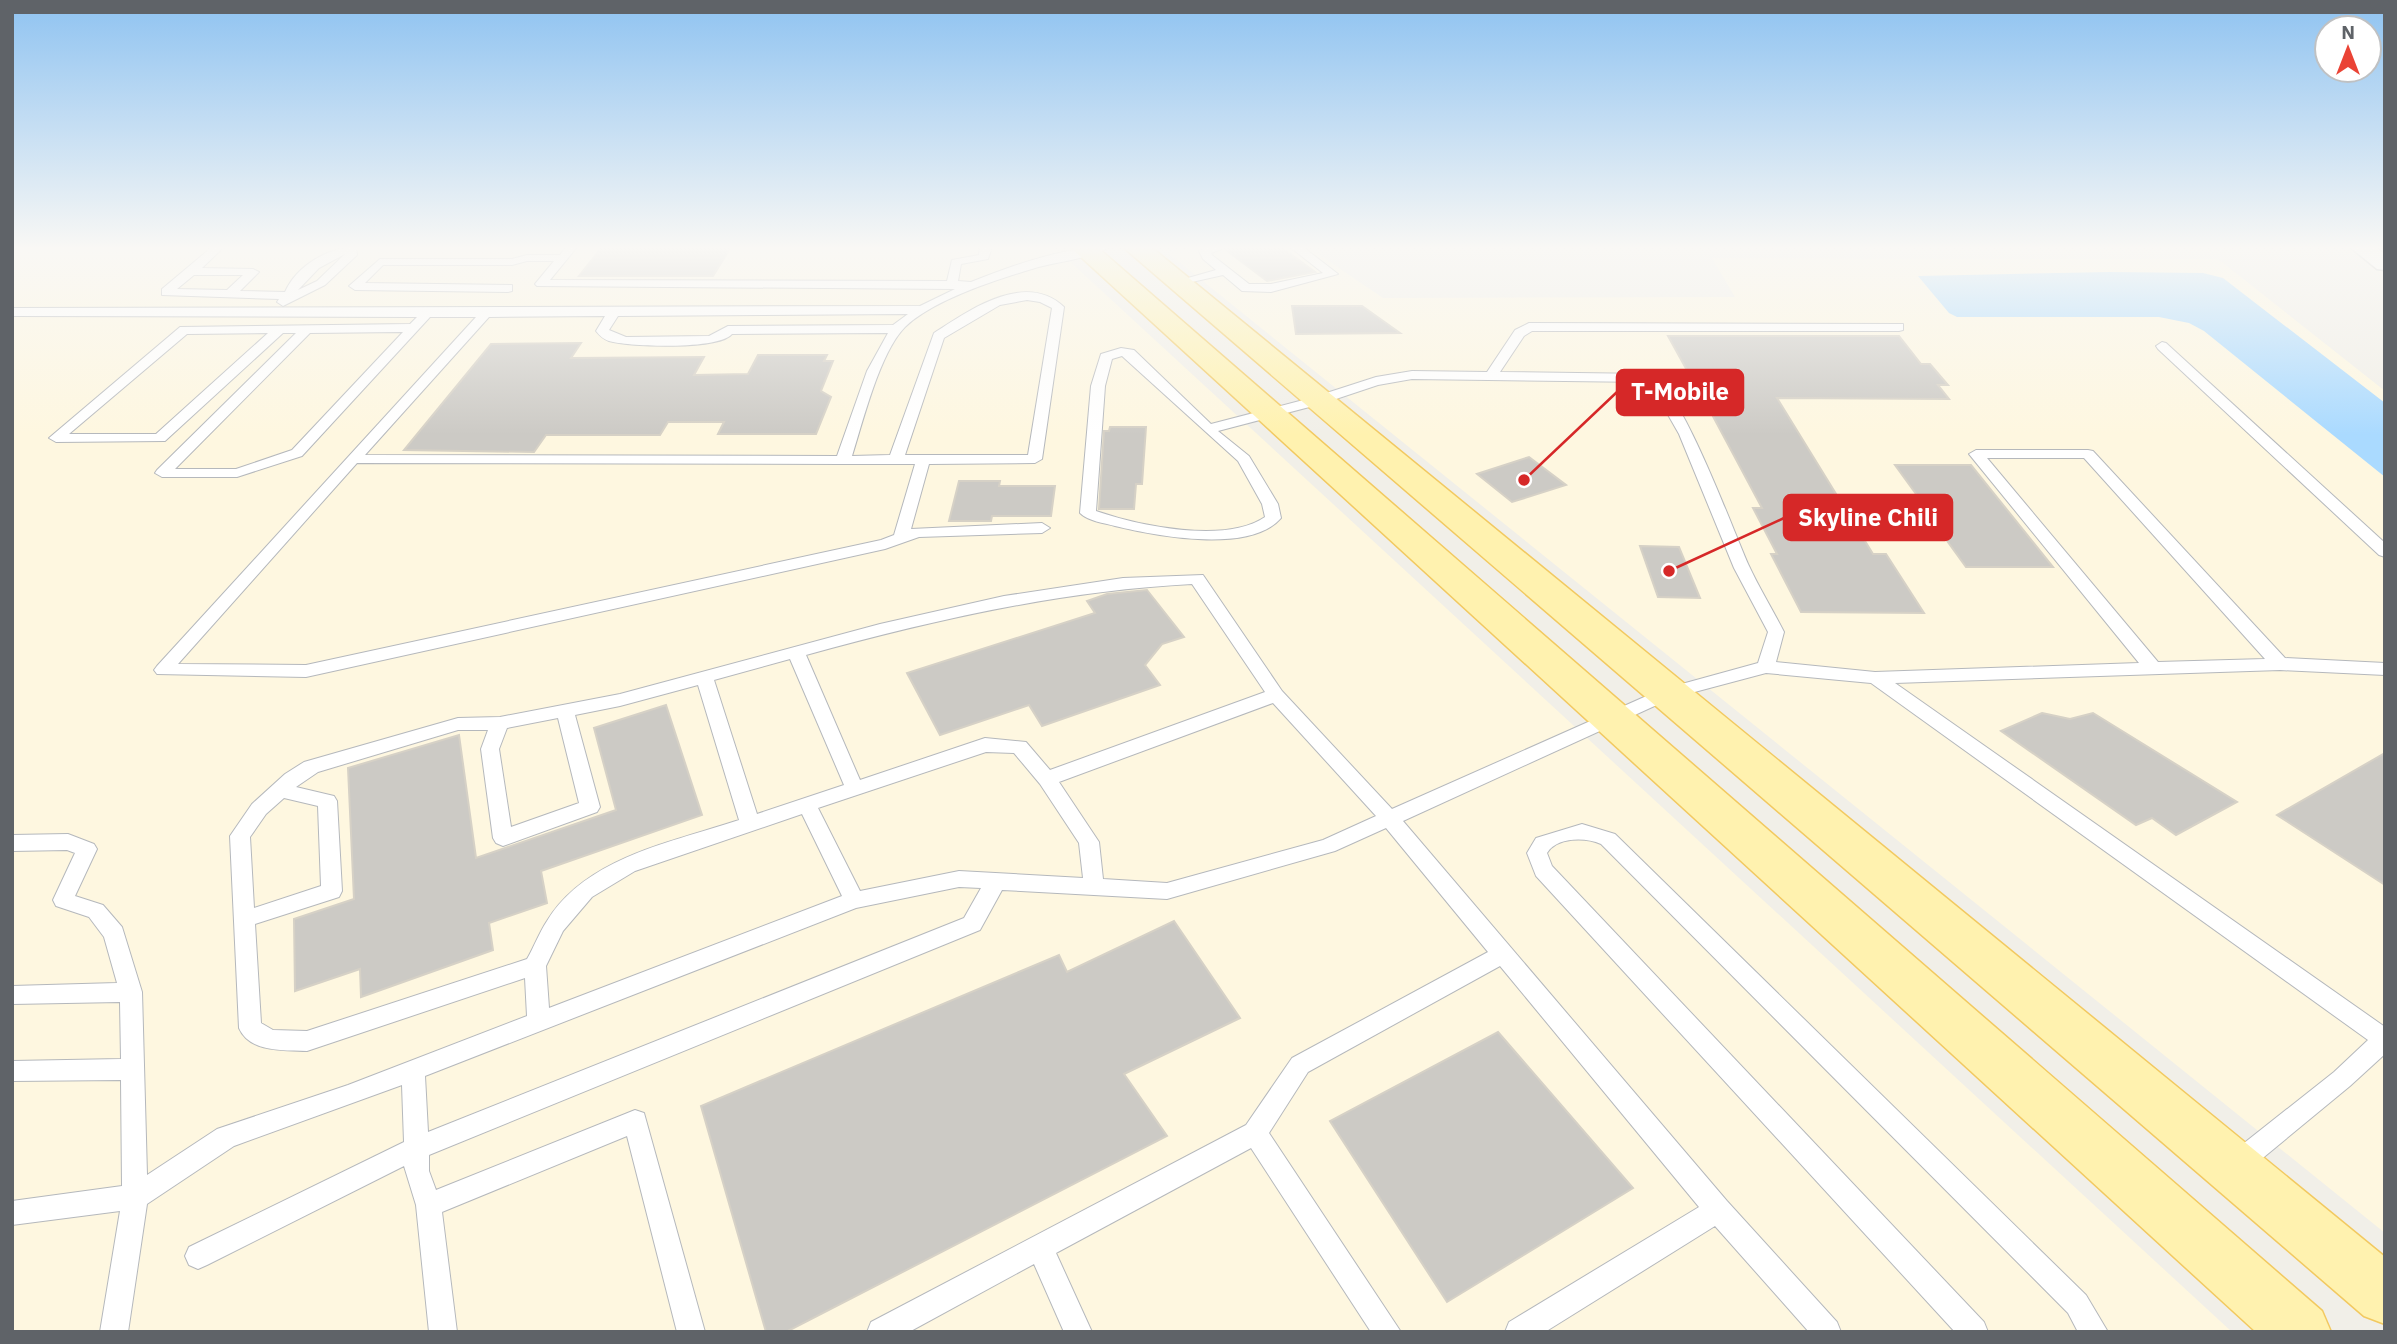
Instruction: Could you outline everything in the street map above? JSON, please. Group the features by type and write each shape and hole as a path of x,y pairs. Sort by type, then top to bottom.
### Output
{"main road":[{"path":"1156,310 1266,413 2301,1332"},
{"path":"1208,310 2385,1295"}],"lane":[{"path":"262,330 278,310"},
{"path":"12,312 486,313 503,310"},
{"path":"604,310 614,312 924,310"},
{"path":"843,460 884,348 897,329 924,310"},
{"path":"896,460 938,336 984,310"},
{"path":"353,459 1035,459 1058,310"},
{"path":"614,312 602,331 609,337 626,341 710,340 724,335 744,311"},
{"path":"307,330 162,473 237,473 297,453 427,313"},
{"path":"486,313 163,670 306,671 885,544 917,532 1042,528"},
{"path":"1490,377 1518,333 1529,327 1899,327"},
{"path":"279,330 160,438 56,438 184,330 414,328"},
{"path":"728,330 897,329"},
{"path":"2162,346 2385,552"},
{"path":"1113,353 1129,353 1208,429 1244,458 1270,504 1273,518 1266,527 1239,533 1177,534 1088,513 1098,386 1104,361 1113,353"},
{"path":"1208,429 1316,401 1376,381 1412,375 1649,378 1656,383 1686,433 1742,568 1776,632 1766,667"},
{"path":"2152,667 1976,454 2088,454 2280,664"},
{"path":"901,538 923,460"},
{"path":"535,966 307,1041 270,1040 250,1028 240,836 259,809 311,767 458,724 500,723 620,700 880,629 1004,601 1123,583 1198,579 1276,695 1389,818 1718,1210 1827,1332"},
{"path":"796,652 855,789"},
{"path":"12,1213 135,1196 226,1137 413,1070 854,900 959,879 1167,891 1328,846 1666,694 1766,667 1875,678 2280,664 2385,669"},
{"path":"704,677 750,824"},
{"path":"1875,678 2385,1039 2342,1079 2232,1168"},
{"path":"1047,779 1276,695"},
{"path":"500,723 489,748 503,838 590,807 565,710"},
{"path":"539,1020 535,966 555,925 585,891 628,865 985,745 1019,747 1047,779 1089,842 1094,887"},
{"path":"245,919 332,891 327,801 280,790"},
{"path":"807,805 854,900"},
{"path":"1974,1332 1543,870 1537,853 1543,843 1578,830 1592,831 1608,839 2077,1304 2094,1332"},
{"path":"12,844 68,842 86,849 63,900 96,911 114,933 131,992 135,1196 114,1332"},
{"path":"198,1255 416,1147 972,924 996,881"},
{"path":"881,1332 1255,1133 1300,1065 1504,954"},
{"path":"12,995 131,992"},
{"path":"12,1071 132,1069"},
{"path":"413,1070 416,1171 429,1205 443,1332"},
{"path":"429,1205 635,1121 691,1332"},
{"path":"1255,1133 1387,1332"},
{"path":"1519,1332 1718,1210"},
{"path":"1040,1247 1078,1332"}],"shaded area":[{"path":"12,310 1122,310 2232,1332 12,1332"},
{"path":"1238,310 2282,310 2385,391 2385,1233"}],"water":[{"path":"1946,310 2264,310 2385,403 2385,477 2204,331 2189,323 2159,317 1957,317"}],"building":[{"path":"1293,310 1367,310 1400,333 1296,334"},
{"path":"1668,336 1899,336 1921,364 1930,364 1948,385 1938,385 1949,399 1777,398 1873,554 1886,554 1924,613 1801,612 1771,554 1777,554 1753,508 1762,508 1708,407 1699,407 1686,383 1694,383"},
{"path":"581,343 571,358 704,357 694,375 748,374 758,355 827,355 824,361 833,361 821,391 831,397 816,434 718,434 724,422 668,422 660,435 546,435 534,452 404,450 491,344"},
{"path":"1110,427 1146,427 1142,484 1136,484 1134,509 1099,509 1104,431 1109,431"},
{"path":"1529,457 1566,485 1512,502 1477,474"},
{"path":"1895,465 1971,465 2053,567 1966,567"},
{"path":"959,481 1000,481 999,486 1055,486 1051,516 992,516 991,521 949,521"},
{"path":"1640,546 1679,547 1700,598 1658,597"},
{"path":"1147,590 1184,637 1162,644 1145,665 1160,685 1042,726 1029,705 940,735 907,673 1095,613 1087,601 1107,594"},
{"path":"666,705 702,815 541,871 547,903 489,923 493,950 361,997 360,969 295,991 294,919 354,899 348,768 459,735 476,858 616,810 594,728"},
{"path":"2042,713 2070,719 2093,713 2237,802 2176,835 2152,818 2136,825 2001,731"},
{"path":"2385,753 2385,885 2277,815"},
{"path":"1174,921 1240,1018 1124,1074 1167,1136 786,1332 766,1332 701,1106 1059,955 1067,972"},
{"path":"1498,1032 1633,1188 1447,1302 1330,1121"}],"place":[{"name":"T-Mobile","path":"1524,480"},
{"name":"Skyline Chili","path":"1669,571"}]}
